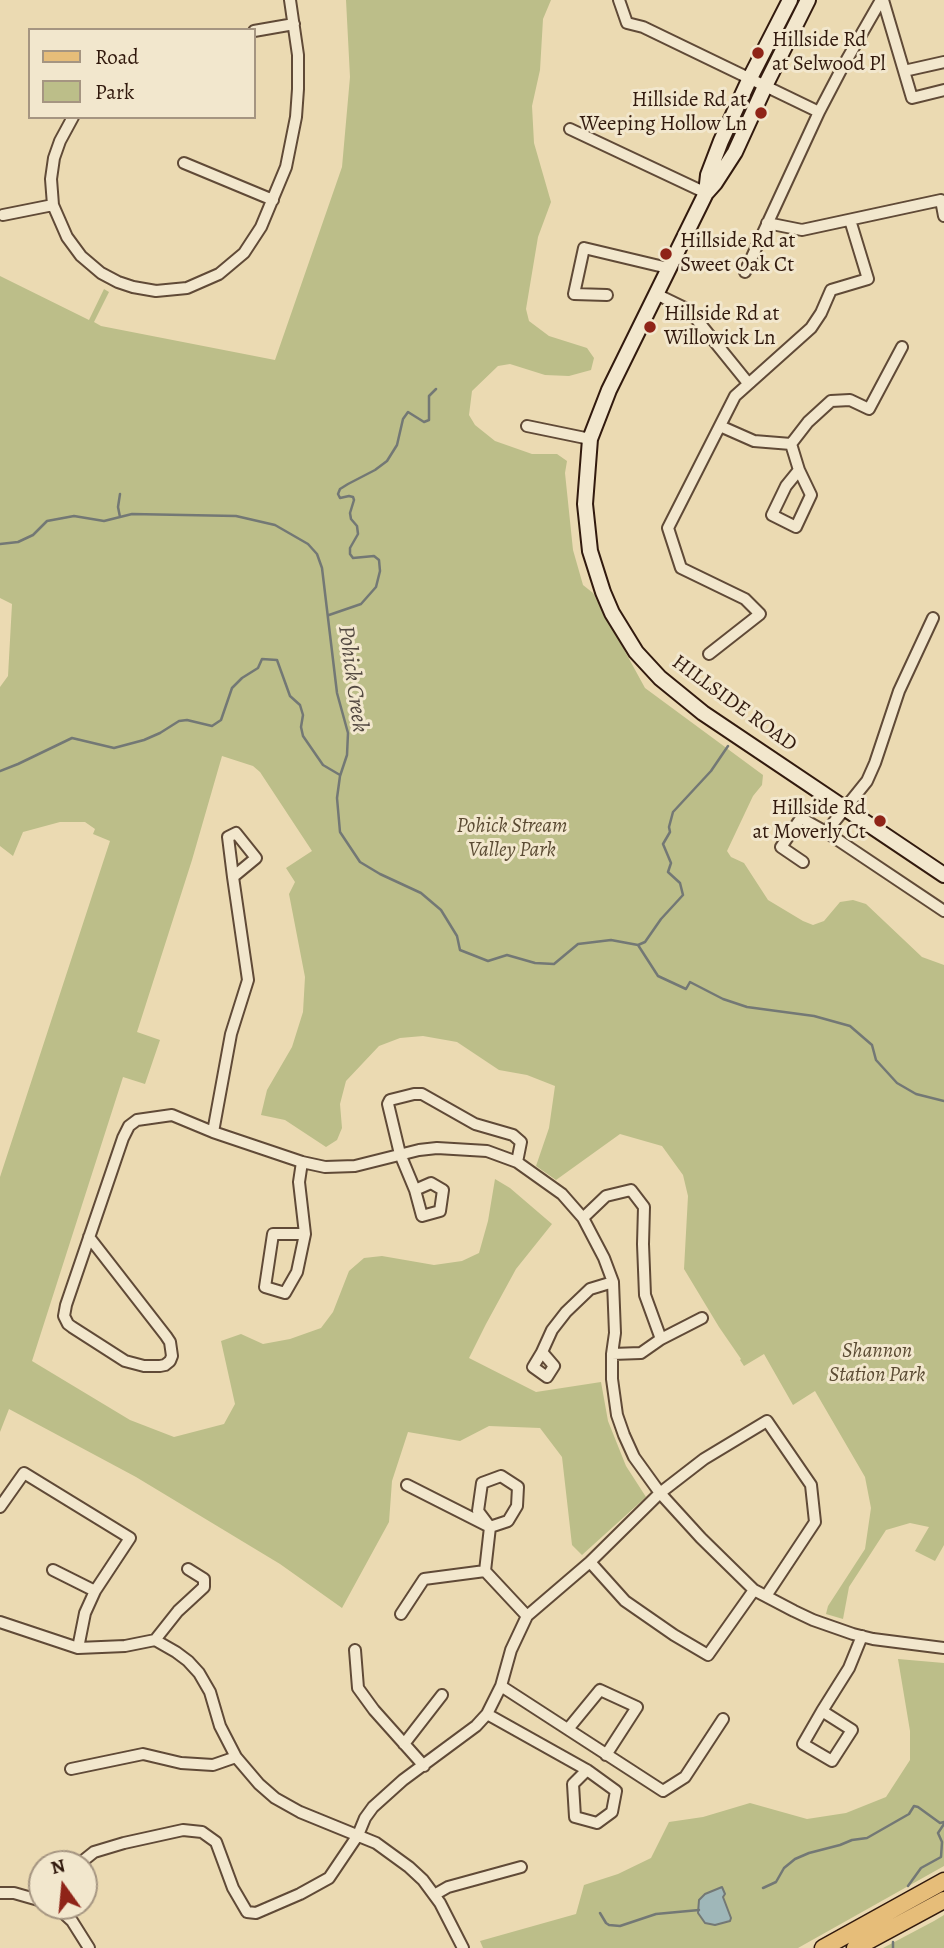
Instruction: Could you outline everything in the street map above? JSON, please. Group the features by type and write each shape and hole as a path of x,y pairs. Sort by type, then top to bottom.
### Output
{"main road":[{"path":"823,1948 944,1881"},
{"path":"855,1948 944,1900"}],"street":[{"path":"72,119 54,158 51,179 53,205 67,237 81,256 101,273 118,282 156,291 187,288 219,274 244,253 261,227 286,167 296,117 298,55 290,0"},
{"path":"619,0 627,23 643,27 819,112"},
{"name":"HILLSIDE ROAD","path":"706,193 708,175 721,141 790,0"},
{"name":"HILLSIDE ROAD","path":"808,0 735,152 706,193 609,390 590,439 585,504 590,551 603,592 624,634 647,665 687,702 944,875"},
{"path":"882,0 912,98 944,90"},
{"path":"745,272 819,112 882,0"},
{"path":"256,31 294,24"},
{"path":"904,71 944,62"},
{"path":"570,129 706,193"},
{"path":"184,163 273,201"},
{"path":"768,223 802,230 941,200 944,216"},
{"path":"4,215 53,205"},
{"path":"709,654 760,614 745,599 681,568 668,528 735,396 811,328 831,290 869,279 850,220"},
{"path":"607,295 575,294 584,248 668,268"},
{"path":"656,294 689,310 748,383"},
{"path":"791,444 808,422 831,401 850,400 869,409 902,347"},
{"path":"527,426 590,439"},
{"path":"720,426 754,441 791,444"},
{"path":"791,444 811,495 796,527 772,515 786,486 799,470"},
{"path":"826,832 867,781 898,691 933,618"},
{"path":"803,862 781,847 801,818 944,911"},
{"path":"213,1132 231,1034 248,980 233,877"},
{"path":"415,1191 400,1154 389,1101 422,1094 475,1124 513,1135 519,1139 521,1145 517,1162"},
{"path":"89,1237 163,1329 170,1342 172,1356 165,1365 132,1364 68,1324 64,1312 89,1237 123,1138 129,1126 137,1120 172,1115 213,1132 325,1167 372,1163 419,1150 456,1148 487,1151 517,1162 562,1194 583,1218 604,1258 613,1282 614,1397 624,1435 634,1457 660,1493 754,1590 813,1620 862,1636 944,1648"},
{"path":"302,1162 299,1182 305,1234 297,1272 285,1293 265,1287 273,1234 305,1234"},
{"path":"583,1218 606,1196 631,1190 644,1207 645,1295 661,1339"},
{"path":"542,1352 552,1329 566,1312 590,1289 613,1282"},
{"path":"612,1354 641,1353 661,1339 702,1318"},
{"path":"98,1851 183,1830 202,1832 216,1842 241,1904 247,1912 256,1913 329,1878 373,1807 402,1780 476,1726 487,1714 501,1686 511,1650 527,1616 590,1563 660,1493 704,1459 767,1421 811,1485 815,1522 766,1596"},
{"path":"0,1507 24,1473 130,1538 94,1591 85,1612 78,1648"},
{"path":"407,1485 490,1527 508,1521 517,1506 518,1487 501,1476 482,1483 478,1511 490,1527 485,1571 527,1616"},
{"path":"590,1563 625,1601 708,1655 754,1590"},
{"path":"0,1622 78,1648 125,1646 155,1640 178,1611 204,1587 204,1580 188,1569"},
{"path":"53,1570 94,1591"},
{"path":"401,1614 424,1579 485,1571"},
{"path":"822,1711 852,1730 832,1761 803,1744 822,1711 849,1668 862,1636"},
{"path":"155,1640 176,1652 199,1673 210,1692 220,1726 236,1757 259,1784 284,1804 376,1843 394,1855 416,1874 434,1895 449,1917 461,1946"},
{"path":"355,1650 358,1688 424,1766"},
{"path":"501,1686 663,1791 685,1777 723,1720"},
{"path":"568,1729 600,1690 637,1707 606,1755"},
{"path":"404,1744 442,1695"},
{"path":"487,1714 587,1770 616,1791 612,1812 597,1823 575,1817 573,1784 587,1770"},
{"path":"71,1769 143,1754 181,1763 212,1765 236,1757"},
{"path":"434,1895 448,1887 521,1867"},
{"path":"0,1893 28,1897"},
{"path":"70,1920 89,1948"}],"green space":[{"path":"346,0 551,0 543,19 540,70 532,106 534,143 551,202 538,237 526,309 529,321 549,336 587,348 594,358 591,370 569,376 545,375 510,364 498,366 472,391 469,415 475,425 495,441 532,454 557,454 567,461 565,473 573,550 583,585 593,593 645,688 763,775 762,785 753,796 727,851 731,857 744,863 768,900 813,925 824,921 840,902 853,900 866,904 922,957 944,965 944,1545 935,1561 915,1551 929,1527 910,1523 886,1530 849,1587 843,1619 826,1614 828,1606 865,1549 871,1508 865,1477 815,1391 793,1405 764,1354 744,1366 719,1327 684,1269 688,1196 683,1175 662,1146 620,1134 556,1180 536,1166 549,1128 555,1086 527,1075 499,1070 457,1042 423,1036 400,1038 379,1046 346,1081 340,1104 342,1128 337,1140 326,1147 285,1120 261,1115 267,1090 292,1047 303,1012 305,977 289,894 295,882 286,868 312,851 260,772 253,766 222,756 137,1032 160,1040 145,1084 123,1077 32,1361 130,1420 174,1437 224,1424 235,1404 221,1341 241,1334 263,1344 290,1339 321,1328 333,1312 349,1271 364,1258 382,1256 434,1265 462,1261 479,1253 495,1179 510,1188 552,1224 516,1269 469,1358 536,1392 601,1382 608,1421 626,1466 646,1497 582,1555 572,1545 562,1457 540,1428 489,1426 460,1441 408,1432 392,1481 389,1522 342,1608 280,1564 136,1477 9,1409 0,1432 0,1177 110,841 93,834 95,829 85,822 60,822 23,832 13,856 0,846 0,687 8,676 12,604 0,598 0,276 89,320 104,289 109,292 94,322 101,326 275,360 342,167 350,77"},
{"path":"898,1659 944,1663 944,1866 798,1948 483,1948 480,1941 576,1914 584,1885 618,1874 651,1858 669,1822 703,1817 750,1803 807,1819 846,1813 886,1797 910,1760 910,1731"},
{"path":"944,1915 944,1948 883,1948 934,1921"}],"water":[{"path":"722,1887 730,1921 715,1925 705,1923 698,1913 699,1900 705,1894"}],"waterway":[{"path":"329,615 361,604 376,587 380,571 379,560 374,556 353,558 350,554 350,548 358,534 350,513 354,500 349,496 340,498 340,489 387,461 397,445 403,419 408,412 424,422 429,420 429,396 436,389"},
{"path":"120,494 120,517"},
{"name":"Pohick Creek","path":"0,544 18,542 33,535 47,521 74,516 104,521 132,514 236,516 275,525 308,544 317,554 322,568 337,693 348,733 347,755 337,798 340,832 360,862 421,893 441,910 457,936 460,950 488,961 507,955 535,963 554,964 578,944 611,940 638,945 658,976 686,989 690,982 723,999 747,1007 814,1016 850,1026 872,1045 876,1060 897,1083 916,1094 944,1101"},
{"path":"0,771 72,738 114,748 144,740 179,721 187,720 212,726 221,720 232,688 258,668 262,659 277,660 290,696 300,705 303,736 323,765 340,775"},
{"path":"638,945 645,942 683,895 680,883 668,872 671,863 663,844 670,832 673,812 711,771 728,746"},
{"path":"763,1888 776,1882 784,1868 795,1859 852,1840 867,1838 909,1814 914,1806 940,1823 944,1822"},
{"path":"908,1886 921,1868 941,1857 942,1842 938,1833 944,1824"},
{"path":"600,1913 609,1925 620,1926 656,1914 699,1910"},
{"path":"893,1942 893,1948"}],"place":[{"name":"Hillside Rd at Selwood Pl","path":"758,53"},
{"name":"Hillside Rd at Weeping Hollow Ln","path":"761,113"},
{"name":"Hillside Rd at Sweet Oak Ct","path":"666,254"},
{"name":"Hillside Rd at Willowick Ln","path":"650,327"},
{"name":"Hillside Rd at Moverly Ct","path":"880,821"}],"park label":[{"name":"Pohick Stream Valley Park","path":"512,839"},
{"name":"Shannon Station Park","path":"877,1364"}]}
